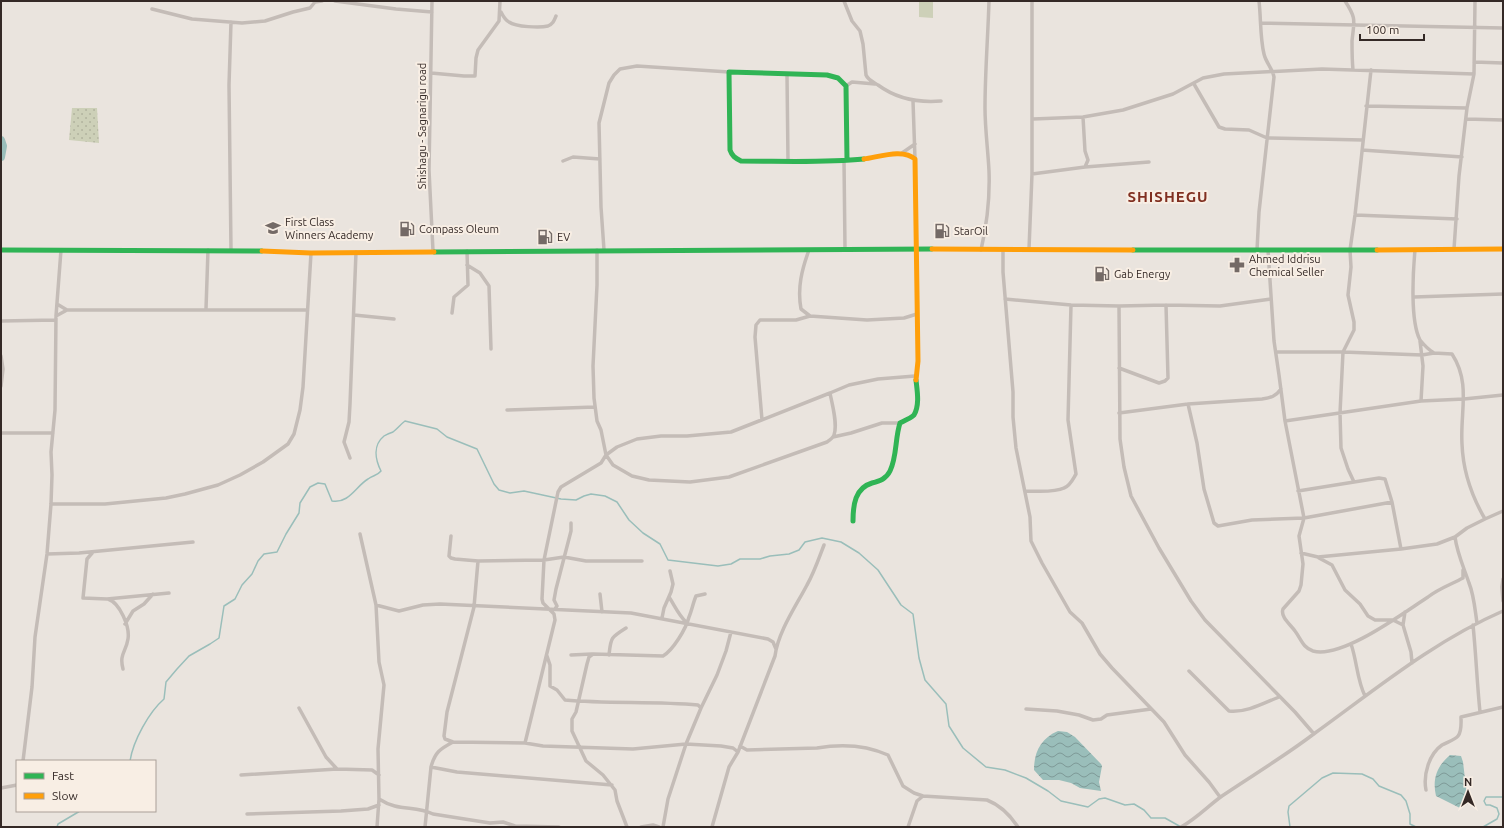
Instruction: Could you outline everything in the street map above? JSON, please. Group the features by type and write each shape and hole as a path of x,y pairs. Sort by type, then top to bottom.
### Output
{"main road":[{"path":"846,160 846,86 840,79 835,76 729,72 730,150 731,155 740,161 846,160 873,158 902,153 913,156 915,159 918,362 915,376 917,397 915,414 900,423 896,435 894,461 887,477 878,483 867,485 861,489 856,497 853,508 853,521"},
{"path":"1,250 231,250 311,253 598,250 1503,249"}],"street":[{"path":"152,9 192,19 242,23 265,21 310,8 316,2 322,1"},
{"path":"335,1 432,12"},
{"name":"Shishagu - Sagnarigu road","path":"432,1 429,170 433,251"},
{"path":"431,73 475,76 478,50 500,21 500,1"},
{"path":"844,1 852,21 860,31 864,50 866,78 885,90 913,101 941,101"},
{"path":"981,250 987,225 988,209 989,172 985,106 989,1"},
{"path":"1029,249 1032,174 1032,1"},
{"path":"1257,250 1274,73 1266,61 1264,53 1259,1"},
{"path":"1345,1 1352,10 1355,25 1352,39 1354,70"},
{"path":"1454,249 1459,176 1467,108 1474,74 1476,28 1475,1"},
{"path":"501,11 507,22 523,26 548,26 554,22 556,16"},
{"path":"231,22 229,85 231,250"},
{"path":"1261,23 1503,28"},
{"path":"1474,62 1503,63"},
{"path":"604,250 601,207 600,123 608,83 620,69 637,66 729,72"},
{"path":"1032,120 1084,117 1123,110 1173,94 1203,78 1224,74 1274,73 1322,69 1474,74"},
{"path":"1354,482 1341,448 1340,413 1343,352 1354,330 1348,295 1351,267 1350,250 1371,70"},
{"path":"787,75 788,161"},
{"path":"846,86 852,82 876,84"},
{"path":"1194,84 1219,127 1225,129 1249,130 1267,138 1363,140"},
{"path":"913,101 915,159"},
{"path":"1366,106 1467,108"},
{"path":"1084,117 1084,151 1088,160 1085,167"},
{"path":"1466,120 1503,120"},
{"path":"902,153 915,144"},
{"path":"1362,150 1462,157"},
{"path":"564,161 573,157 600,158"},
{"path":"845,250 846,160"},
{"path":"1032,174 1085,167 1149,162"},
{"path":"1355,215 1457,218"},
{"path":"23,760 32,687 38,609 47,554 51,504 51,452 55,410 56,318 62,250"},
{"path":"206,309 208,250"},
{"path":"598,250 593,366 595,407 606,455 613,465 632,476 650,480 690,482 730,477 827,442 834,437 882,423 900,423"},
{"path":"809,250 802,270 800,289 801,309 810,316"},
{"path":"1003,250 1005,299 1011,350 1013,417 1016,448 1030,517 1031,541 1070,612 1082,623 1100,654 1164,722 1185,755 1220,797"},
{"path":"1268,250 1276,352 1285,421 1304,518 1299,536 1303,564 1301,585 1299,591 1283,608 1283,616 1305,647 1313,651 1329,651 1351,644 1393,620 1429,596 1463,578"},
{"path":"1415,250 1412,284 1416,327 1422,355 1421,401"},
{"path":"452,313 454,297 468,286 467,251"},
{"path":"350,458 344,442 349,422 356,252"},
{"path":"51,504 105,504 166,498 185,494 218,485 240,475 278,453 288,444 294,434 300,410 305,359 311,253"},
{"path":"467,264 480,273 489,286 491,349"},
{"path":"1414,297 1503,294"},
{"path":"1005,299 1071,305 1118,306 1220,306 1272,300"},
{"path":"57,304 67,310 307,310"},
{"path":"1025,491 1046,491 1064,488 1072,482 1076,474 1068,420 1071,305"},
{"path":"1118,368 1159,383 1168,378 1166,305"},
{"path":"1118,306 1120,439 1131,496 1159,548 1191,601 1205,620 1295,712 1314,734"},
{"path":"1,321 56,318 67,310"},
{"path":"762,420 755,337 756,323 760,320 796,320 810,316 866,320 904,318 917,314"},
{"path":"354,316 394,319"},
{"path":"1420,340 1434,353"},
{"path":"1276,352 1343,352 1422,355 1434,353 1452,354 1464,381 1461,442 1463,463 1469,486 1476,504 1485,519"},
{"path":"1,356 3,369 1,386"},
{"path":"525,743 555,620 553,610 542,603 544,560 557,495 561,487 601,463 606,455 617,448 637,439 661,436 687,436 731,432 848,385 878,379 915,376"},
{"path":"1119,413 1188,404 1262,399 1276,395 1281,389"},
{"path":"830,393 834,415 834,437"},
{"path":"1285,421 1421,401 1503,395"},
{"path":"1188,404 1197,442 1204,489 1214,523 1218,526 1252,520 1304,518 1392,502"},
{"path":"507,410 595,407"},
{"path":"1,433 53,433"},
{"path":"1298,491 1379,478 1385,479 1392,502 1401,549"},
{"path":"1318,557 1437,544 1455,538 1467,528 1503,511"},
{"path":"553,610 557,606 554,600 571,531 571,523"},
{"path":"360,534 376,605 379,662 384,685 378,749 379,799 377,827"},
{"path":"450,536 449,552 451,558 478,561 544,560 564,557 586,561 642,561"},
{"path":"1455,538 1463,570 1469,582 1475,604 1480,712"},
{"path":"47,554 93,552 193,542"},
{"path":"712,827 727,774 738,752 775,656 776,649 794,609 808,584 824,545"},
{"path":"93,552 87,559 83,598 107,599 169,593"},
{"path":"79,553 87,559"},
{"path":"1301,553 1318,557 1332,565 1345,590 1360,604 1368,616 1375,620 1393,620 1403,625"},
{"path":"478,561 474,607 447,712 444,729 445,739 453,742 525,743 536,746 633,749 686,744 727,746 738,752"},
{"path":"1463,570 1463,578"},
{"path":"662,618 673,584 670,571"},
{"path":"1463,578 1469,582"},
{"path":"1503,579 1503,601"},
{"path":"125,624 133,611 144,604 153,594"},
{"path":"600,594 602,612"},
{"path":"571,655 593,654 663,656 674,647 686,623 696,596 705,594"},
{"path":"669,597 675,605 678,614 686,623"},
{"path":"107,599 112,601 121,610 128,634 128,640 121,657 123,669"},
{"path":"376,605 399,611 423,605 440,604 474,607 631,613 768,639 773,642 776,649"},
{"path":"1181,827 1190,822 1220,797 1314,734 1412,663 1475,624 1503,611"},
{"path":"1405,612 1403,625 1411,652 1412,663"},
{"path":"609,655 610,641 626,628"},
{"path":"663,827 668,799 686,744 717,675 731,632"},
{"path":"1351,644 1361,687 1365,696"},
{"path":"593,654 589,657 586,664 572,719 572,731 586,761 603,775 615,790 616,801 627,827"},
{"path":"547,655 550,664 550,686 565,700 612,703 665,702 698,705 701,708"},
{"path":"1189,671 1229,711 1235,712 1258,706 1279,697"},
{"path":"1426,790 1426,774 1434,753 1440,746 1458,735 1460,731 1461,717 1503,707"},
{"path":"298,708 326,757 337,769"},
{"path":"1026,709 1057,711 1096,720 1107,715 1151,709"},
{"path":"426,827 426,810 431,767 434,757 438,750 453,742"},
{"path":"740,746 747,750 817,748 827,746 860,747 875,750 888,755 903,786 914,794 923,796 987,800 1002,809 1010,816 1018,827"},
{"path":"431,767 457,772 612,785"},
{"path":"241,775 337,769 372,770 379,775"},
{"path":"1,788 16,785"},
{"path":"914,794 917,801"},
{"path":"908,827 917,801 923,796"},
{"path":"379,799 391,806 426,810 433,814 490,823 503,822 515,826 559,827"},
{"path":"246,814 336,812 368,809 378,805"},
{"path":"641,827 653,825 659,827"}],"green space":[{"path":"919,1 933,1 933,18 919,17"},
{"path":"72,108 97,108 99,143 69,140"}],"water":[{"path":"1058,731 1067,732 1075,737 1101,764 1102,766 1099,782 1101,791 1080,788 1071,783 1059,780 1043,780 1034,770 1035,757 1040,746 1047,738"},
{"path":"1450,755 1461,756 1463,762 1468,804 1460,808 1436,796 1435,778 1439,768"}],"waterway":[{"path":"1,140 3,146 1,157"},
{"path":"130,760 134,745 142,727 153,711 164,699 166,682 189,656 219,638 224,606 235,599 242,585 252,574 258,561 264,554 277,552 299,513 300,503 310,487 318,483 325,484 332,501 343,500 348,497 364,482 381,471 376,457 378,444 384,436 393,432 405,421 437,429 447,437 477,449 494,484 499,490 510,493 524,491 561,499 576,500 591,494 605,496 617,502 629,520 643,533 660,544 668,560 718,566 731,564 740,559 760,559 770,556 789,554 799,550 805,542 822,538 841,542 859,553 878,570 901,605 913,614 919,658 925,680 946,704 949,726 963,748 986,767 1005,770 1026,778 1048,791 1061,801 1088,807 1099,799 1105,798 1125,805 1134,804 1144,810 1151,818 1165,818 1181,827"},
{"path":"1290,827 1288,812 1289,806 1322,778 1333,773 1362,774 1373,779 1379,786 1401,795 1406,801 1410,814 1410,824 1416,827"},
{"path":"1483,827 1497,819 1499,814 1497,808 1486,805 1484,801 1486,797 1503,797"},
{"path":"57,827 58,824 78,812"}],"traffic: fast":[{"path":"847,160 846,86 838,78 827,75 729,72 730,150 737,159 741,161 802,162 833,161 864,159"},
{"path":"434,252 932,249"},
{"path":"1,250 262,251"},
{"path":"1133,250 1377,250"},
{"path":"853,521 856,498 859,493 866,485 885,478 890,471 894,460 900,423 913,416 916,411 918,398 916,380"}],"traffic: slow":[{"path":"864,159 898,154 904,154 915,159 918,361 916,380"},
{"path":"932,249 1133,250"},
{"path":"1377,250 1503,249"},
{"path":"262,251 311,253 434,252"}],"place":[{"name":"First Class Winners Academy","path":"273,228"},
{"name":"Compass Oleum","path":"407,229"},
{"name":"StarOil","path":"942,231"},
{"name":"EV","path":"545,237"},
{"name":"Ahmed Iddrisu Chemical Seller","path":"1237,265"},
{"name":"Gab Energy","path":"1102,274"}],"district":[{"name":"SHISHEGU","path":"1168,196"}]}
